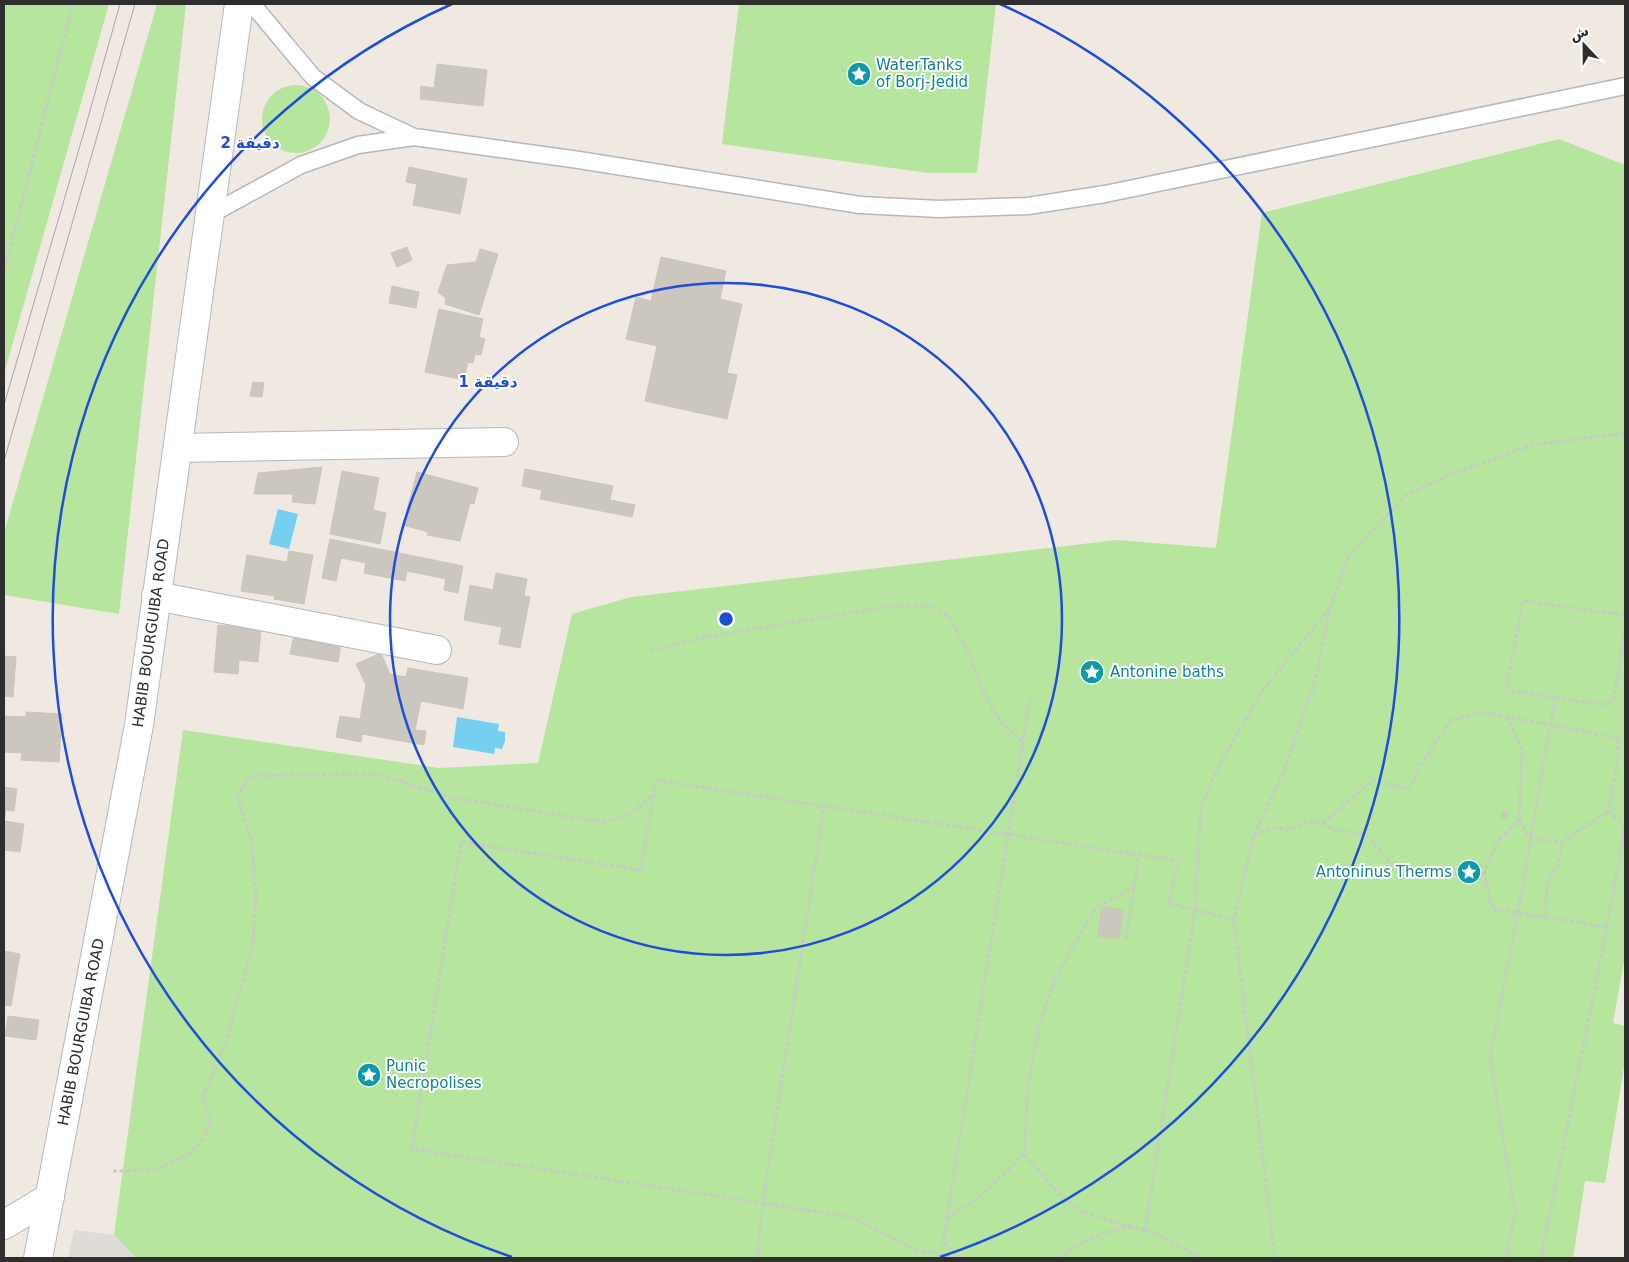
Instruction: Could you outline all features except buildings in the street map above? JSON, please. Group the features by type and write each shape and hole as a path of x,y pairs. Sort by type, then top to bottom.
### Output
{"main road":[{"name":"HABIB BOURGUIBA ROAD","path":"38,1258 139,725 208,216 239,4"},
{"path":"178,448 504,442"},
{"path":"156,596 437,650"},
{"path":"4,1225 50,1197"}],"lane":[{"path":"252,4 313,77 359,111 414,137"},
{"path":"208,216 301,165 358,146 414,137 578,160 860,205 939,209 1028,206 1105,194 1625,86"}],"path":[{"path":"4,271 73,4"},
{"path":"1275,1258 1234,920 1254,835 1283,773 1314,686 1330,608 1348,557 1406,495 1447,476 1532,445 1625,433"},
{"path":"1625,615 1523,601 1507,684 1511,691 1605,705 1614,698 1625,630"},
{"path":"651,650 706,637 885,607 931,606 949,616 966,647 988,700 1003,724 1022,741"},
{"path":"1145,1231 1195,911 1202,808 1218,767 1263,690 1330,608"},
{"path":"959,1258 942,1242 1030,698"},
{"path":"1506,1258 1515,1212 1490,1056 1518,913 1555,698"},
{"path":"1323,823 1372,780 1410,790 1420,766 1451,720 1483,712 1618,738 1618,758 1609,811 1562,842 1531,839"},
{"path":"1508,716 1522,750 1519,820 1531,839"},
{"path":"114,1171 156,1170 189,1154 204,1137 210,1122 203,1097 229,1033 242,976 253,942 256,894 252,841 237,796 250,776 377,774 454,798 603,822 631,814 653,794"},
{"path":"959,1258 914,1249 852,1217 412,1149 461,842 641,870 656,780 1179,861 1168,903 1234,920"},
{"path":"756,1258 824,806"},
{"path":"1541,1258 1625,828 1609,811"},
{"path":"1519,820 1497,842 1484,876 1493,909 1607,927"},
{"path":"1254,835 1277,828 1287,830 1309,821 1323,823 1334,830 1366,834 1395,868 1484,876"},
{"path":"1544,917 1548,880 1558,867 1562,842"},
{"path":"1126,939 1139,855"},
{"path":"946,1219 981,1196 1024,1154 1028,1084 1041,1019 1056,977 1096,907 1134,888"},
{"path":"1024,1154 1050,1184 1079,1211 1160,1236 1200,1258"},
{"path":"1057,1258 1069,1249 1087,1240 1111,1231 1134,1227"}],"green space":[{"path":"4,4 109,4 4,374"},
{"path":"157,4 186,4 119,614 4,595 4,533"},
{"name":"WaterTanks of Borj-Jedid","path":"739,4 996,4 977,173 928,173 722,144"},
{"path":"289,85 303,85 315,90 325,100 330,112 330,126 325,138 315,148 303,153 289,153 277,148 267,138 262,126 262,112 267,100 277,90"},
{"name":"Antonine baths","path":"1559,139 1625,165 1625,956 1613,1023 1625,1026 1625,1061 1605,1183 1585,1181 1573,1258 136,1258 114,1235 183,730 439,768 538,763 572,614 631,597 1117,540 1216,548 1262,213"}],"shaded area":[{"path":"74,1230 114,1235 136,1258 68,1258"}],"water":[{"path":"278,509 298,514 289,549 269,544"},
{"path":"457,717 499,724 498,731 505,732 505,741 502,749 495,748 494,754 453,747"}],"tram line":[{"path":"4,405 120,4"},
{"path":"4,461 135,4"}],"place":[{"name":"WaterTanks of Borj-Jedid","path":"859,74"},
{"name":"Antonine baths","path":"1092,672"},
{"name":"Antoninus Therms","path":"1469,872"},
{"name":"Punic Necropolises","path":"369,1075"}]}
